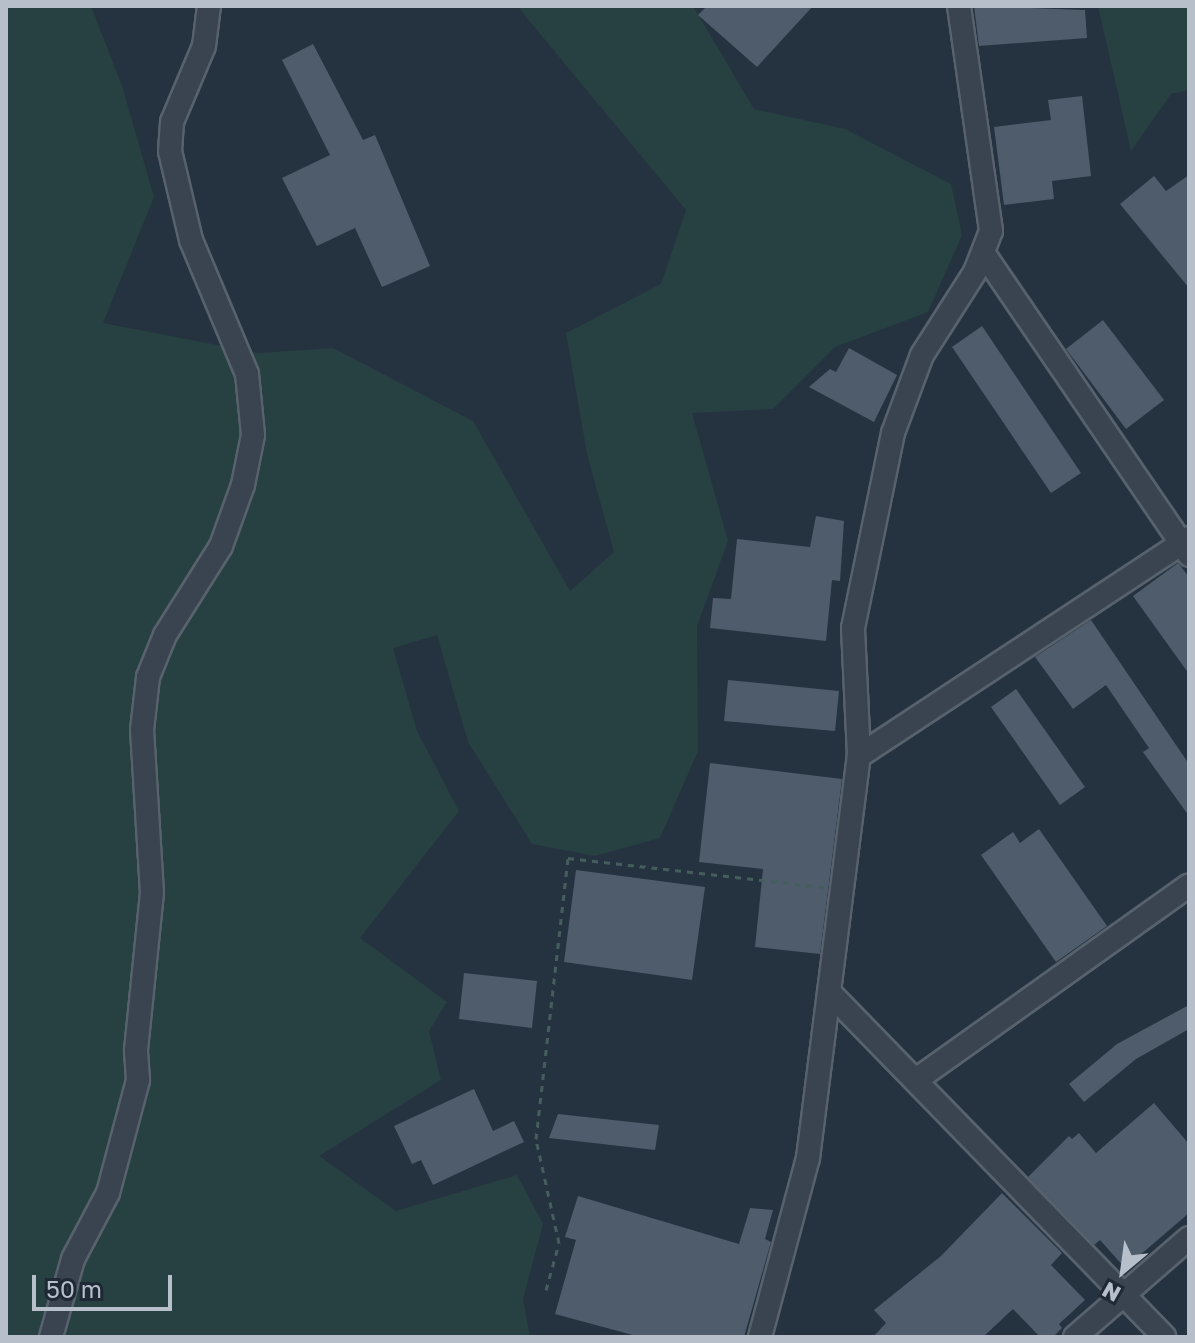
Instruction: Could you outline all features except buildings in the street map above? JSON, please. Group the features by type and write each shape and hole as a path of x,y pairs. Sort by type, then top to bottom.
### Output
{"street":[{"path":"51,1337 73,1259 108,1193 138,1080 136,1050 152,893 142,730 148,677 156,652 228,532 253,435 247,374 191,240 170,151 172,122 204,46 209,6"},
{"path":"760,1337 806,1172 859,756 853,628 893,433 922,355 984,254 991,231 988,183 959,6"},
{"path":"859,756 1186,544 984,254"},
{"path":"916,1080 1189,885"},
{"path":"831,994 1164,1337"},
{"path":"1075,1337 1189,1238"}],"path":[{"path":"546,1290 559,1243 536,1139 568,858 843,889"}],"green space":[{"path":"6,6 91,6 122,86 154,197 103,323 258,353 333,348 473,421 570,591 614,552 587,454 566,333 661,284 686,210 517,6 693,6 754,109 845,129 951,184 962,235 928,312 835,347 773,409 692,413 728,541 697,626 698,751 660,838 595,856 532,844 468,742 437,635 393,648 417,731 459,811 360,938 447,1002 429,1031 441,1080 319,1156 396,1211 517,1175 543,1224 523,1299 530,1337 6,1337"},
{"path":"1098,6 1189,6 1189,90 1171,94 1131,151"}]}
